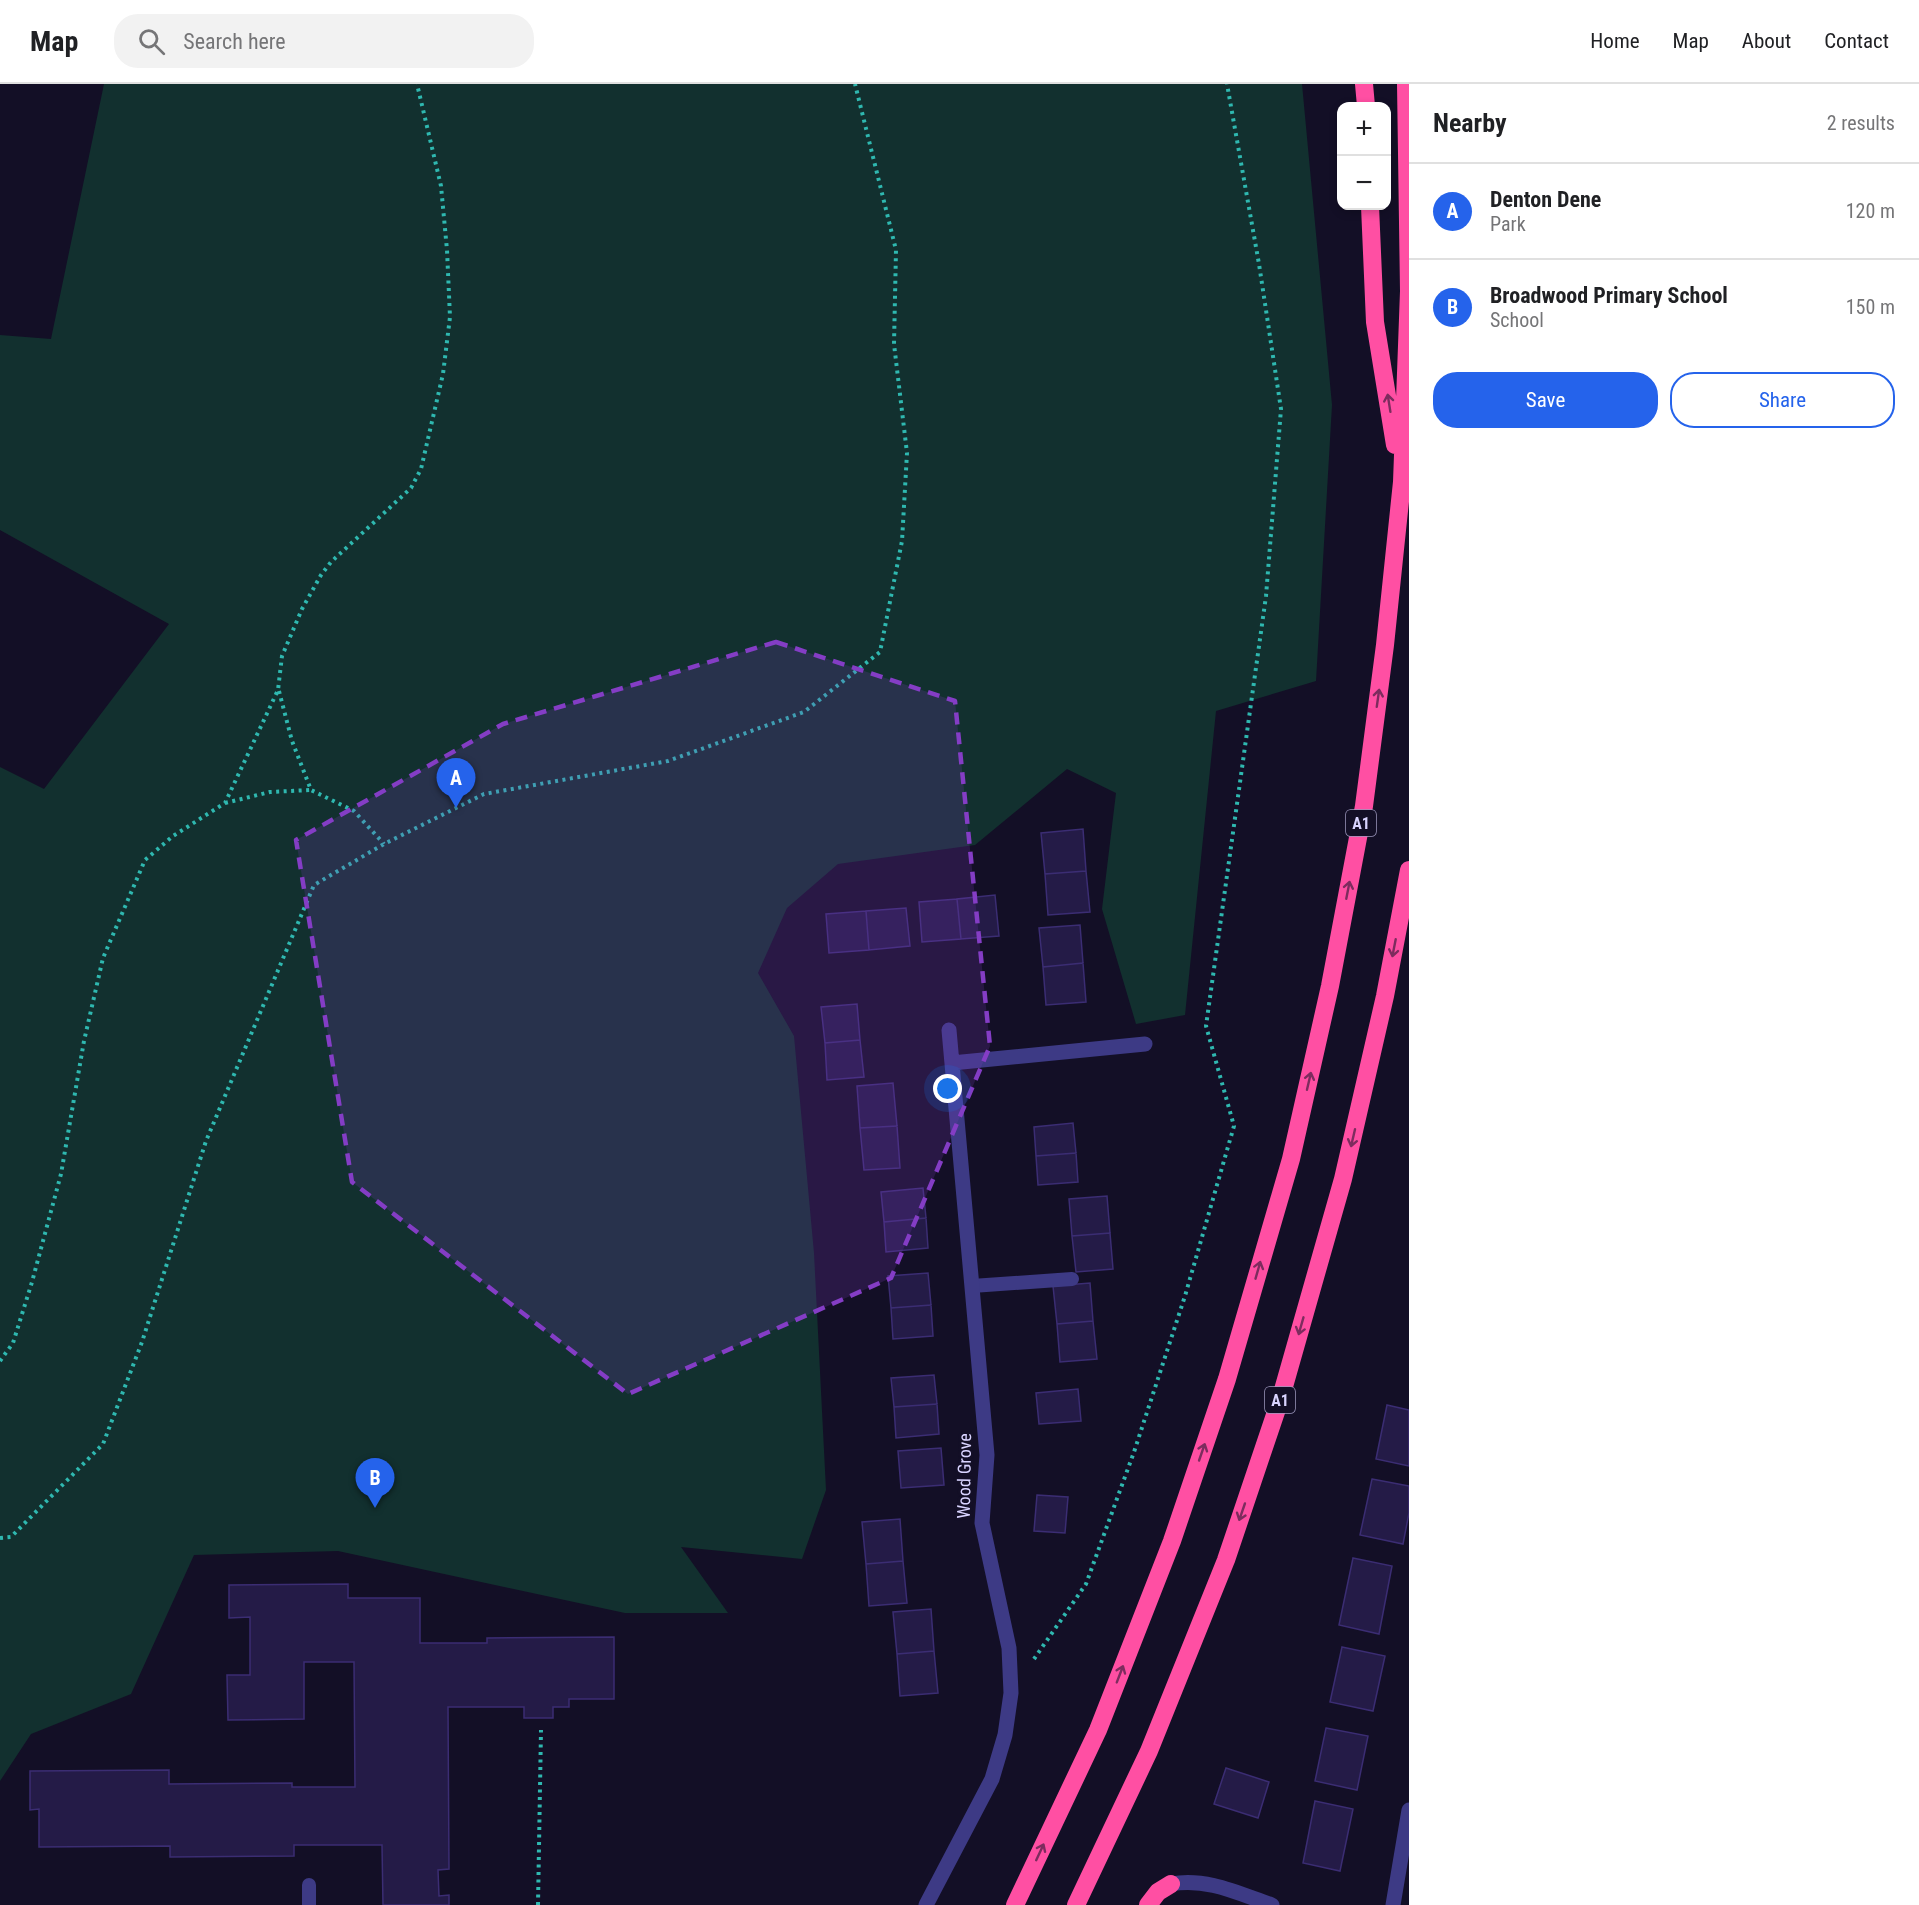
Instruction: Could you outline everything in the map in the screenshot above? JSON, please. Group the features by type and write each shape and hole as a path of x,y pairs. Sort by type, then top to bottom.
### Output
{"highway":[{"path":"1364,84 1366,102"},
{"name":"A1","path":"1015,1905 1098,1730 1172,1541 1227,1379 1291,1159 1330,986 1364,806 1385,645 1402,482 1409,291 1406,84"},
{"name":"A1","path":"1370,210 1375,322 1402,482"},
{"name":"A1","path":"1076,1905 1153,1741 1226,1560 1281,1397 1343,1179 1385,996 1409,870"},
{"path":"1148,1905 1158,1892 1172,1884"}],"street":[{"name":"Wood Grove","path":"926,1905 992,1779 1005,1735 1011,1693 1009,1648 982,1523 987,1455 949,1030"},
{"path":"952,1063 1145,1044"},
{"path":"1393,1905 1409,1810"},
{"path":"1172,1884 1201,1881 1272,1905"}],"lane":[{"path":"972,1286 1072,1279"},
{"path":"309,1885 309,1905"}],"path":[{"path":"225,803 278,690 282,656 302,609 321,574 411,488 421,469 443,374 450,317 441,186 417,84"},
{"path":"0,1538 10,1537 103,1444 142,1342 206,1141 314,885 384,844 484,794 668,761 804,712 880,652 902,541 907,453 894,344 896,250 855,84"},
{"path":"1033,1663 1036,1653 1086,1584 1134,1452 1185,1296 1234,1125 1206,1026 1266,596 1281,409 1259,264 1227,84"},
{"path":"278,690 292,741 311,790"},
{"path":"0,1361 13,1343 61,1174 84,1041 103,958 145,860 172,836 225,803 270,792 311,790 354,811 384,844"},
{"path":"538,1905 541,1730"}],"highlighted area":[{"path":"776,642 955,701 990,1046 891,1278 628,1394 352,1182 296,840 503,724"}],"green space":[{"path":"104,84 1302,84 1332,405 1316,681 1216,711 1185,1015 1136,1024 1102,909 1116,793 1067,769 975,845 838,864 787,908 758,973 794,1036 814,1253 826,1490 802,1559 681,1547 728,1613 625,1613 338,1551 194,1555 131,1694 31,1734 0,1781 0,767 44,789 169,624 0,530 0,335 51,339"}],"building":[{"path":"1083,829 1086,871 1045,874 1041,833"},
{"path":"1086,871 1090,912 1048,915 1045,874"},
{"path":"995,895 999,936 961,939 957,899"},
{"path":"957,899 961,939 922,942 919,902"},
{"path":"906,908 910,946 869,950 866,911"},
{"path":"866,911 869,950 829,953 826,914"},
{"path":"1080,925 1083,963 1043,967 1039,928"},
{"path":"1083,963 1086,1002 1046,1005 1043,967"},
{"path":"857,1004 860,1040 825,1043 821,1007"},
{"path":"860,1040 864,1077 827,1080 825,1043"},
{"path":"893,1083 897,1126 860,1128 857,1086"},
{"path":"1073,1123 1076,1153 1036,1156 1034,1127"},
{"path":"897,1126 900,1168 864,1170 860,1128"},
{"path":"1076,1153 1078,1182 1038,1185 1036,1156"},
{"path":"923,1188 926,1218 884,1222 881,1192"},
{"path":"1107,1196 1110,1233 1072,1236 1069,1199"},
{"path":"926,1218 928,1248 886,1252 884,1222"},
{"path":"1110,1233 1113,1269 1076,1272 1072,1236"},
{"path":"928,1273 931,1305 891,1308 888,1276"},
{"path":"1090,1283 1093,1321 1057,1324 1053,1286"},
{"path":"931,1305 933,1336 893,1339 891,1308"},
{"path":"1093,1321 1097,1359 1060,1362 1057,1324"},
{"path":"934,1375 937,1404 894,1407 891,1378"},
{"path":"1078,1389 1081,1421 1039,1424 1036,1393"},
{"path":"937,1404 939,1434 896,1438 894,1407"},
{"path":"1387,1405 1409,1410 1409,1466 1376,1459"},
{"path":"941,1448 944,1485 901,1488 898,1451"},
{"path":"1372,1479 1409,1486 1409,1513 1403,1544 1360,1535"},
{"path":"1037,1495 1068,1497 1065,1533 1034,1531"},
{"path":"900,1519 903,1561 866,1564 862,1522"},
{"path":"1353,1558 1392,1566 1379,1634 1339,1625"},
{"path":"903,1561 907,1603 869,1606 866,1564"},
{"path":"348,1584 348,1598 420,1598 420,1643 487,1643 487,1638 614,1637 614,1699 569,1699 569,1707 553,1707 553,1718 524,1718 524,1707 448,1707 449,1869 438,1870 439,1896 449,1895 449,1905 383,1905 382,1845 294,1845 294,1856 170,1857 170,1846 39,1847 39,1809 30,1810 30,1771 169,1770 169,1784 292,1783 292,1787 355,1787 354,1662 304,1662 304,1719 228,1720 227,1675 250,1675 250,1617 229,1618 229,1585"},
{"path":"931,1609 934,1651 897,1654 893,1612"},
{"path":"1342,1647 1385,1656 1373,1711 1330,1702"},
{"path":"934,1651 938,1693 900,1696 897,1654"},
{"path":"1326,1728 1368,1736 1357,1790 1315,1781"},
{"path":"1226,1768 1269,1782 1258,1818 1214,1804"},
{"path":"1315,1801 1353,1809 1340,1871 1303,1863"}],"place":[{"name":"Denton Dene","path":"456,808"},
{"name":"Broadwood Primary School","path":"375,1508"}]}
